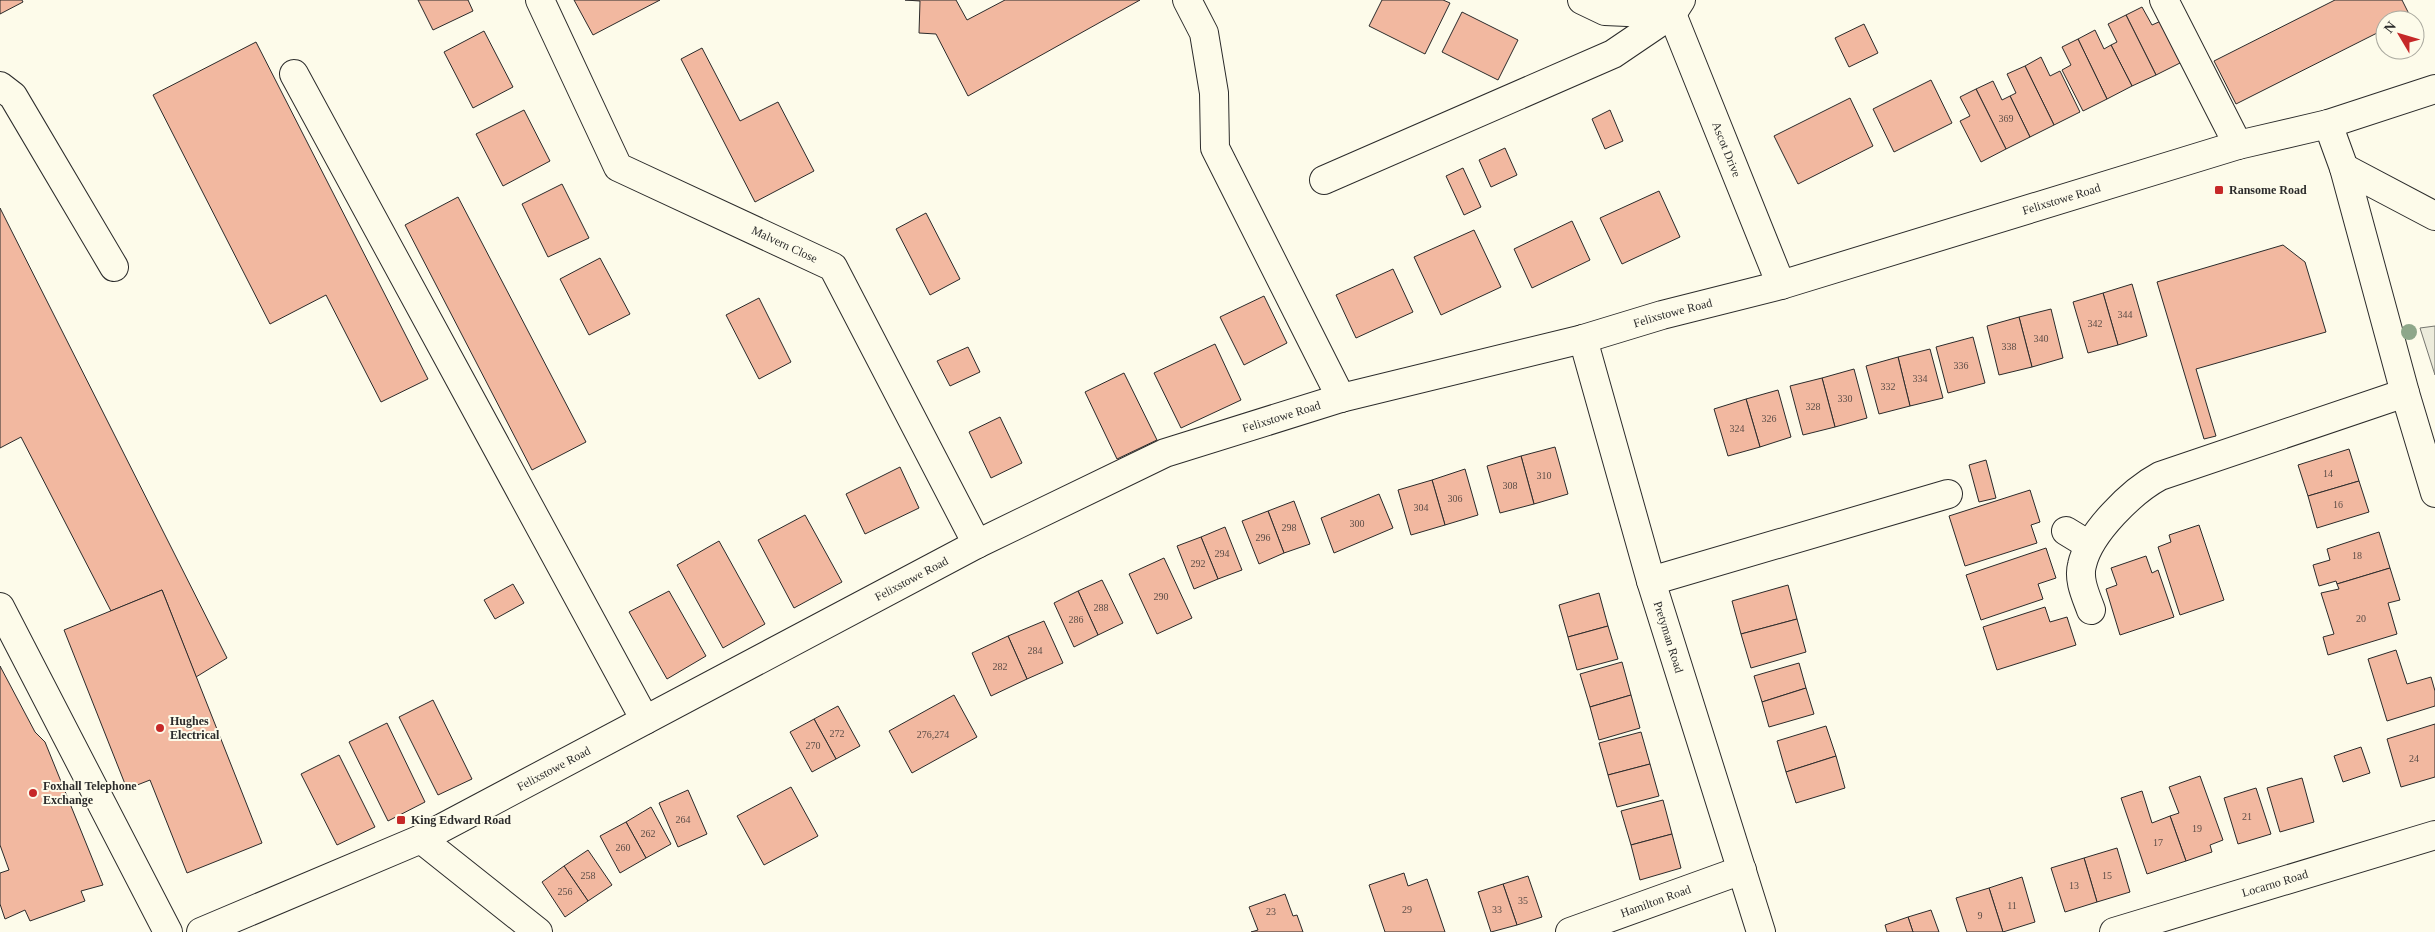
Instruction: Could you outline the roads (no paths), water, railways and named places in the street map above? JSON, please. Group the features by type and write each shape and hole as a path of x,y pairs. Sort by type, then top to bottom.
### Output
{"street":[{"name":"Malvern Close","path":"540,0 618,167 833,267 977,544"},
{"path":"1186,0 1204,33 1214,93 1215,148 1340,398"},
{"path":"1582,0 1605,11 1676,7"},
{"path":"2164,0 2238,145"},
{"path":"1324,180 1613,54 1676,7"},
{"name":"Ascot Drive","path":"1676,7 1780,285"},
{"path":"294,74 645,720"},
{"path":"0,86 13,96 114,267"},
{"name":"Felixstowe Road","path":"200,932 421,839 977,544 1165,453 1340,398 1583,339 1662,315 1780,285 2238,145 2328,124 2435,89"},
{"path":"2328,124 2344,168 2405,393 2435,493"},
{"path":"2344,168 2435,216"},
{"name":"Pretyman Road","path":"1583,339 1651,581 1761,932"},
{"path":"2091,610 2081,581 2081,566 2089,545 2106,523 2145,484 2160,476 2405,393"},
{"path":"1651,581 1948,494"},
{"path":"2066,531 2089,545"},
{"path":"0,607 168,932"},
{"name":"Locarno Road","path":"2114,932 2435,835"},
{"path":"421,839 538,932"},
{"name":"Hamilton Road","path":"1570,932 1742,870"}],"place":[{"name":"Ransome Road","path":"2219,190"},
{"name":"Hughes Electrical","path":"160,728"},
{"name":"Foxhall Telephone Exchange","path":"33,793"},
{"name":"King Edward Road","path":"401,820"}]}
